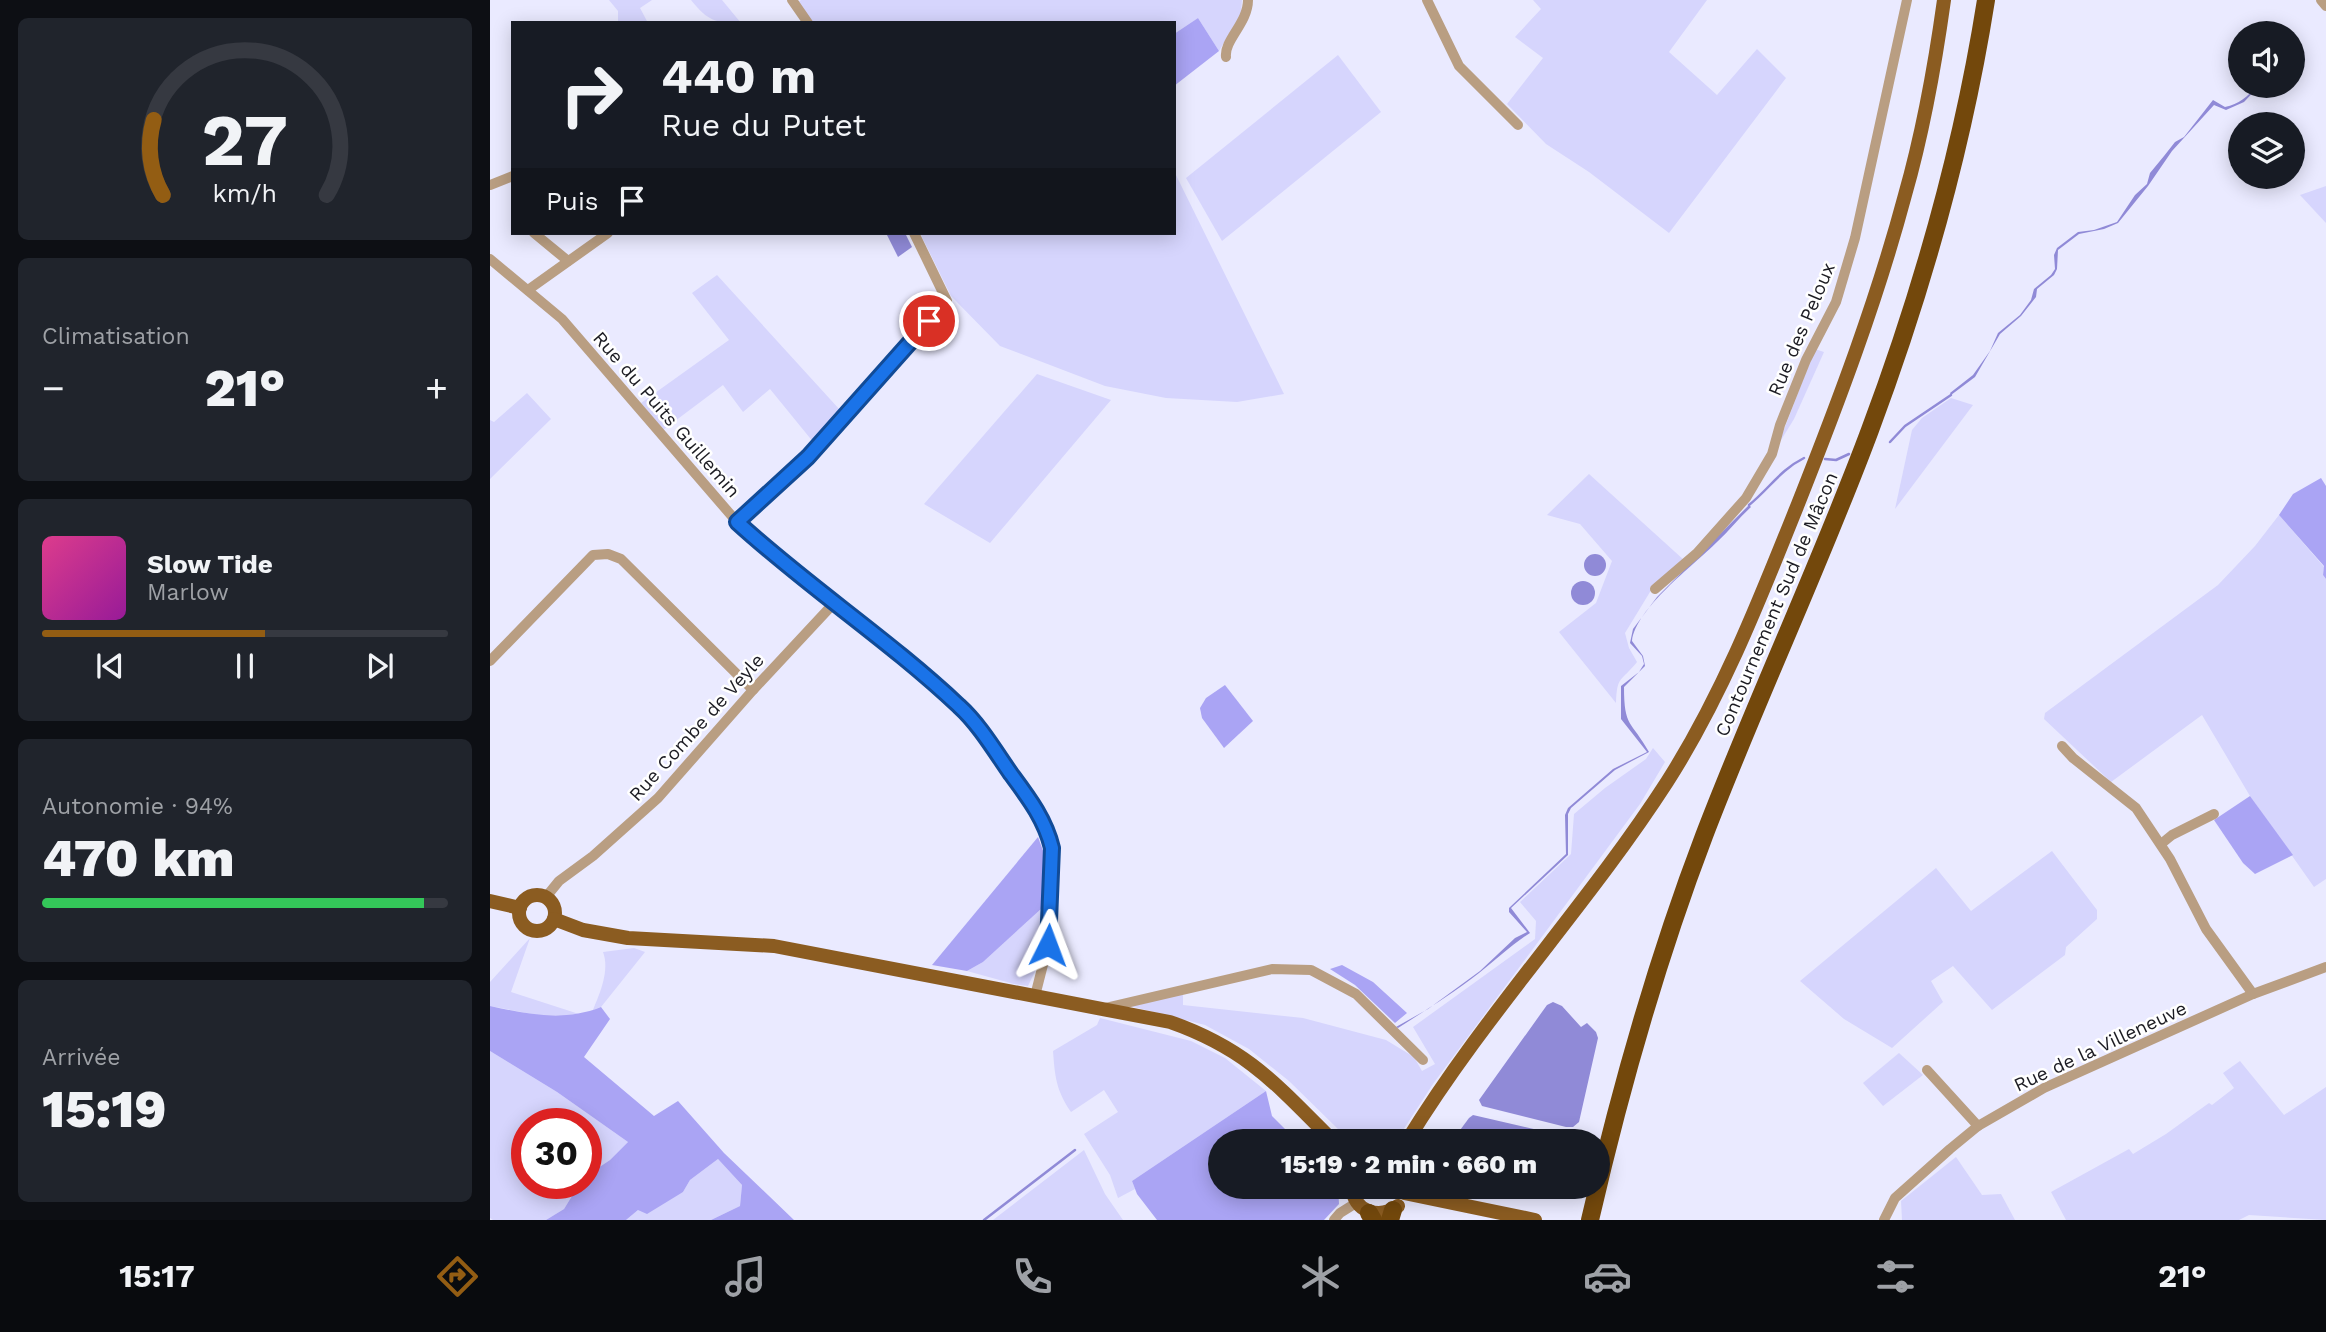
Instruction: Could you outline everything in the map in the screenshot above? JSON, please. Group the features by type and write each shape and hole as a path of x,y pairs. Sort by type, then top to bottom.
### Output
{"highway":[{"name":"Contournement Sud de Mâcon","path":"1590,1220 1628,1069 1687,883 1727,777 1856,467 1902,340 1951,168 1986,0"},
{"name":"Contournement Sud de Mâcon","path":"1603,1220 1640,1066 1696,892 1736,786 1885,425 1917,332 1961,175 1997,0"}],"main road":[{"path":"1415,1129 1467,1051 1633,834 1669,779 1730,666 1761,598 1830,424 1893,240 1929,88 1944,0"},
{"path":"528,897 546,897 554,907 554,919 547,929 529,929 520,920 520,908 528,897"},
{"path":"490,901 520,908"},
{"path":"554,919 583,930 628,938 774,946 1105,1008 1170,1023 1200,1033 1231,1049 1269,1077 1321,1129"},
{"path":"1366,1212 1391,1215 1400,1199"},
{"path":"1443,1199 1535,1220"}],"street":[{"path":"792,0 802,20"},
{"path":"1226,57 1227,46 1248,10 1248,0"},
{"path":"1427,0 1459,66 1518,125"},
{"name":"Rue des Peloux","path":"1656,589 1697,553 1746,498 1772,454 1780,425 1806,360 1836,302 1855,238 1907,0"},
{"path":"2321,0 2326,6"},
{"path":"490,185 511,177"},
{"path":"536,235 568,261"},
{"path":"528,290 605,235"},
{"path":"737,522 808,457 947,301 915,235"},
{"name":"Rue du Puits Guillemin","path":"490,259 562,319 737,522 959,706 1036,808 1052,848 1048,945 1035,996"},
{"path":"490,661 593,555 608,554 621,559 753,690"},
{"name":"Rue Combe de Veyle","path":"546,897 559,881 593,856 658,798 835,602"},
{"path":"2062,746 2073,758 2136,808 2161,844 2206,929 2253,994"},
{"path":"2161,844 2172,835 2214,814"},
{"name":"Rue de la Villeneuve","path":"1884,1220 1895,1198 1978,1126 2044,1088 2253,994 2326,967"},
{"path":"1105,1008 1272,969 1311,970 1356,994 1423,1060"},
{"path":"1927,1070 1978,1126"},
{"path":"1334,1220 1340,1213 1366,1212"}],"shaded area":[{"path":"609,0 652,0 640,8 647,21 618,21 618,11"},
{"path":"691,0 722,0 739,21 721,21 702,12"},
{"path":"1242,0 1241,14 1219,51 1198,18 1176,33 1176,21 810,21 798,2"},
{"path":"1533,0 1707,0 1669,52 1717,95 1757,49 1786,78 1669,233 1589,172 1546,144 1507,104 1543,58 1515,37 1541,9"},
{"path":"1198,18 1219,51 1176,84 1176,33"},
{"path":"1338,55 1381,112 1222,241 1186,178"},
{"path":"2248,98 2226,110 2214,105 2172,151 2118,223 2079,234 2058,250 2057,269 2054,275 2037,289 2036,297 2021,316 2000,334 1975,377 1951,395 1950,393 1973,375 1990,351 1998,333 2020,315 2031,300 2034,289 2051,275 2055,269 2054,255 2057,248 2078,232 2117,222 2135,195 2147,184 2150,173 2175,142 2184,137 2213,100 2225,107"},
{"path":"1176,175 1284,394 1237,402 1166,398 1105,386 1000,346 951,296 921,235 1176,235"},
{"path":"2326,186 2326,223 2300,195"},
{"path":"887,235 906,235 912,247 898,257"},
{"path":"717,275 840,410 814,443 770,389 743,412 723,385 663,430 641,403 729,340 692,293"},
{"path":"1815,349 1824,352 1794,419 1778,445"},
{"path":"1037,374 1111,400 990,543 924,504"},
{"path":"527,393 551,419 490,479 490,420 494,422"},
{"path":"1951,398 1973,405 1895,509 1912,430 1922,418"},
{"path":"1589,474 1685,561 1653,587 1625,633 1637,662 1619,683 1616,703 1559,632 1596,603 1612,561 1580,524 1547,515"},
{"path":"2321,478 2326,486 2326,579 2323,575 2324,566 2279,515 2293,494"},
{"path":"1749,505 1751,507 1667,588 1644,615 1632,641 1643,656 1645,666 1639,672 1644,664 1642,656 1630,643 1633,629 1657,597"},
{"path":"2279,515 2324,567 2323,575 2326,579 2326,879 2314,887 2250,796 2202,715 2111,782 2044,719 2045,713 2218,585 2255,546"},
{"path":"1595,554 1603,557 1606,565 1603,573 1595,576 1587,573 1584,565 1587,557"},
{"path":"1583,581 1592,584 1595,593 1592,602 1583,605 1574,602 1571,593 1574,584"},
{"path":"1639,672 1624,687 1625,710 1630,723 1649,752 1615,770 1571,808 1568,814 1568,855 1511,908 1530,933 1469,981 1431,1007 1480,971 1515,938 1527,932 1509,912 1509,908 1566,854 1565,815 1568,808 1613,769 1647,752 1621,719 1621,686"},
{"path":"1225,685 1253,721 1224,748 1202,718 1200,708 1206,698"},
{"path":"1653,748 1665,762 1640,804 1433,1084 1404,1129 1338,1129 1289,1081 1249,1049 1205,1025 1130,1006 1183,994 1183,1005 1303,1018 1386,1040 1414,1057 1422,1071 1435,1064 1413,1027 1535,939 1536,921 1520,902 1571,854 1574,814 1646,759"},
{"path":"2250,796 2293,855 2255,874 2243,863 2214,820"},
{"path":"1038,837 1045,856 1041,909 983,962 967,971 932,965"},
{"path":"2052,851 2097,910 2097,919 2066,947 2065,955 1992,1010 1953,966 1931,981 1943,1002 1892,1048 1844,1019 1800,981 1936,868 1971,911"},
{"path":"1041,909 1038,965 1028,986 967,971 983,962"},
{"path":"530,938 511,992 582,1015 537,1015 490,1006 490,982"},
{"path":"634,948 645,952 601,1007 593,1010 605,974 603,952"},
{"path":"1342,965 1373,982 1407,1013 1395,1023 1355,985 1330,969"},
{"path":"1553,1002 1562,1006 1581,1027 1587,1023 1598,1038 1579,1122 1573,1127 1482,1106 1479,1100 1547,1005"},
{"path":"490,1006 546,1015 587,1012 601,1007 610,1019 584,1057 654,1116 678,1101 724,1153 794,1220 711,1220 740,1206 742,1185 718,1159 690,1180 683,1192 647,1214 638,1210 626,1220 546,1220 564,1209 570,1199 602,1199 602,1165 628,1142 602,1124 602,1108 580,1108 490,1051"},
{"path":"1100,1018 1191,1041 1225,1058 1266,1091 1132,1181 1135,1189 1118,1198 1110,1175 1084,1134 1118,1112 1104,1090 1071,1112 1059,1090 1055,1068 1053,1051 1097,1025"},
{"path":"490,1051 580,1108 511,1108 511,1199 570,1199 564,1209 546,1220 490,1218"},
{"path":"1899,1053 1923,1075 1883,1106 1863,1083"},
{"path":"2240,1061 2284,1115 2326,1087 2326,1220 2249,1215 2239,1220 2066,1220 2051,1192 2129,1149 2133,1154 2209,1103 2212,1105 2234,1088 2223,1073"},
{"path":"1266,1091 1272,1116 1285,1129 1209,1129"},
{"path":"1473,1115 1534,1129 1461,1129"},
{"path":"602,1124 628,1142 602,1165"},
{"path":"1208,1130 1208,1199 1339,1199 1339,1204 1324,1220 1157,1220 1137,1194 1132,1181"},
{"path":"1084,1150 1105,1194 1123,1220 993,1220"},
{"path":"1956,1157 1982,1195 2001,1194 2015,1220 1902,1220 1901,1201"},
{"path":"718,1159 742,1185 740,1206 711,1220 626,1220 638,1210 683,1192 690,1180"}],"waterway":[{"path":"1890,442 1905,426 1951,395"},
{"path":"1825,459 1836,460 1849,454"},
{"path":"1749,505 1782,474 1804,458"},
{"path":"984,1220 1075,1150"}],"route":[{"path":"929,321 808,457 737,522 959,706 1009,770 1036,808 1052,848 1048,945"}]}
